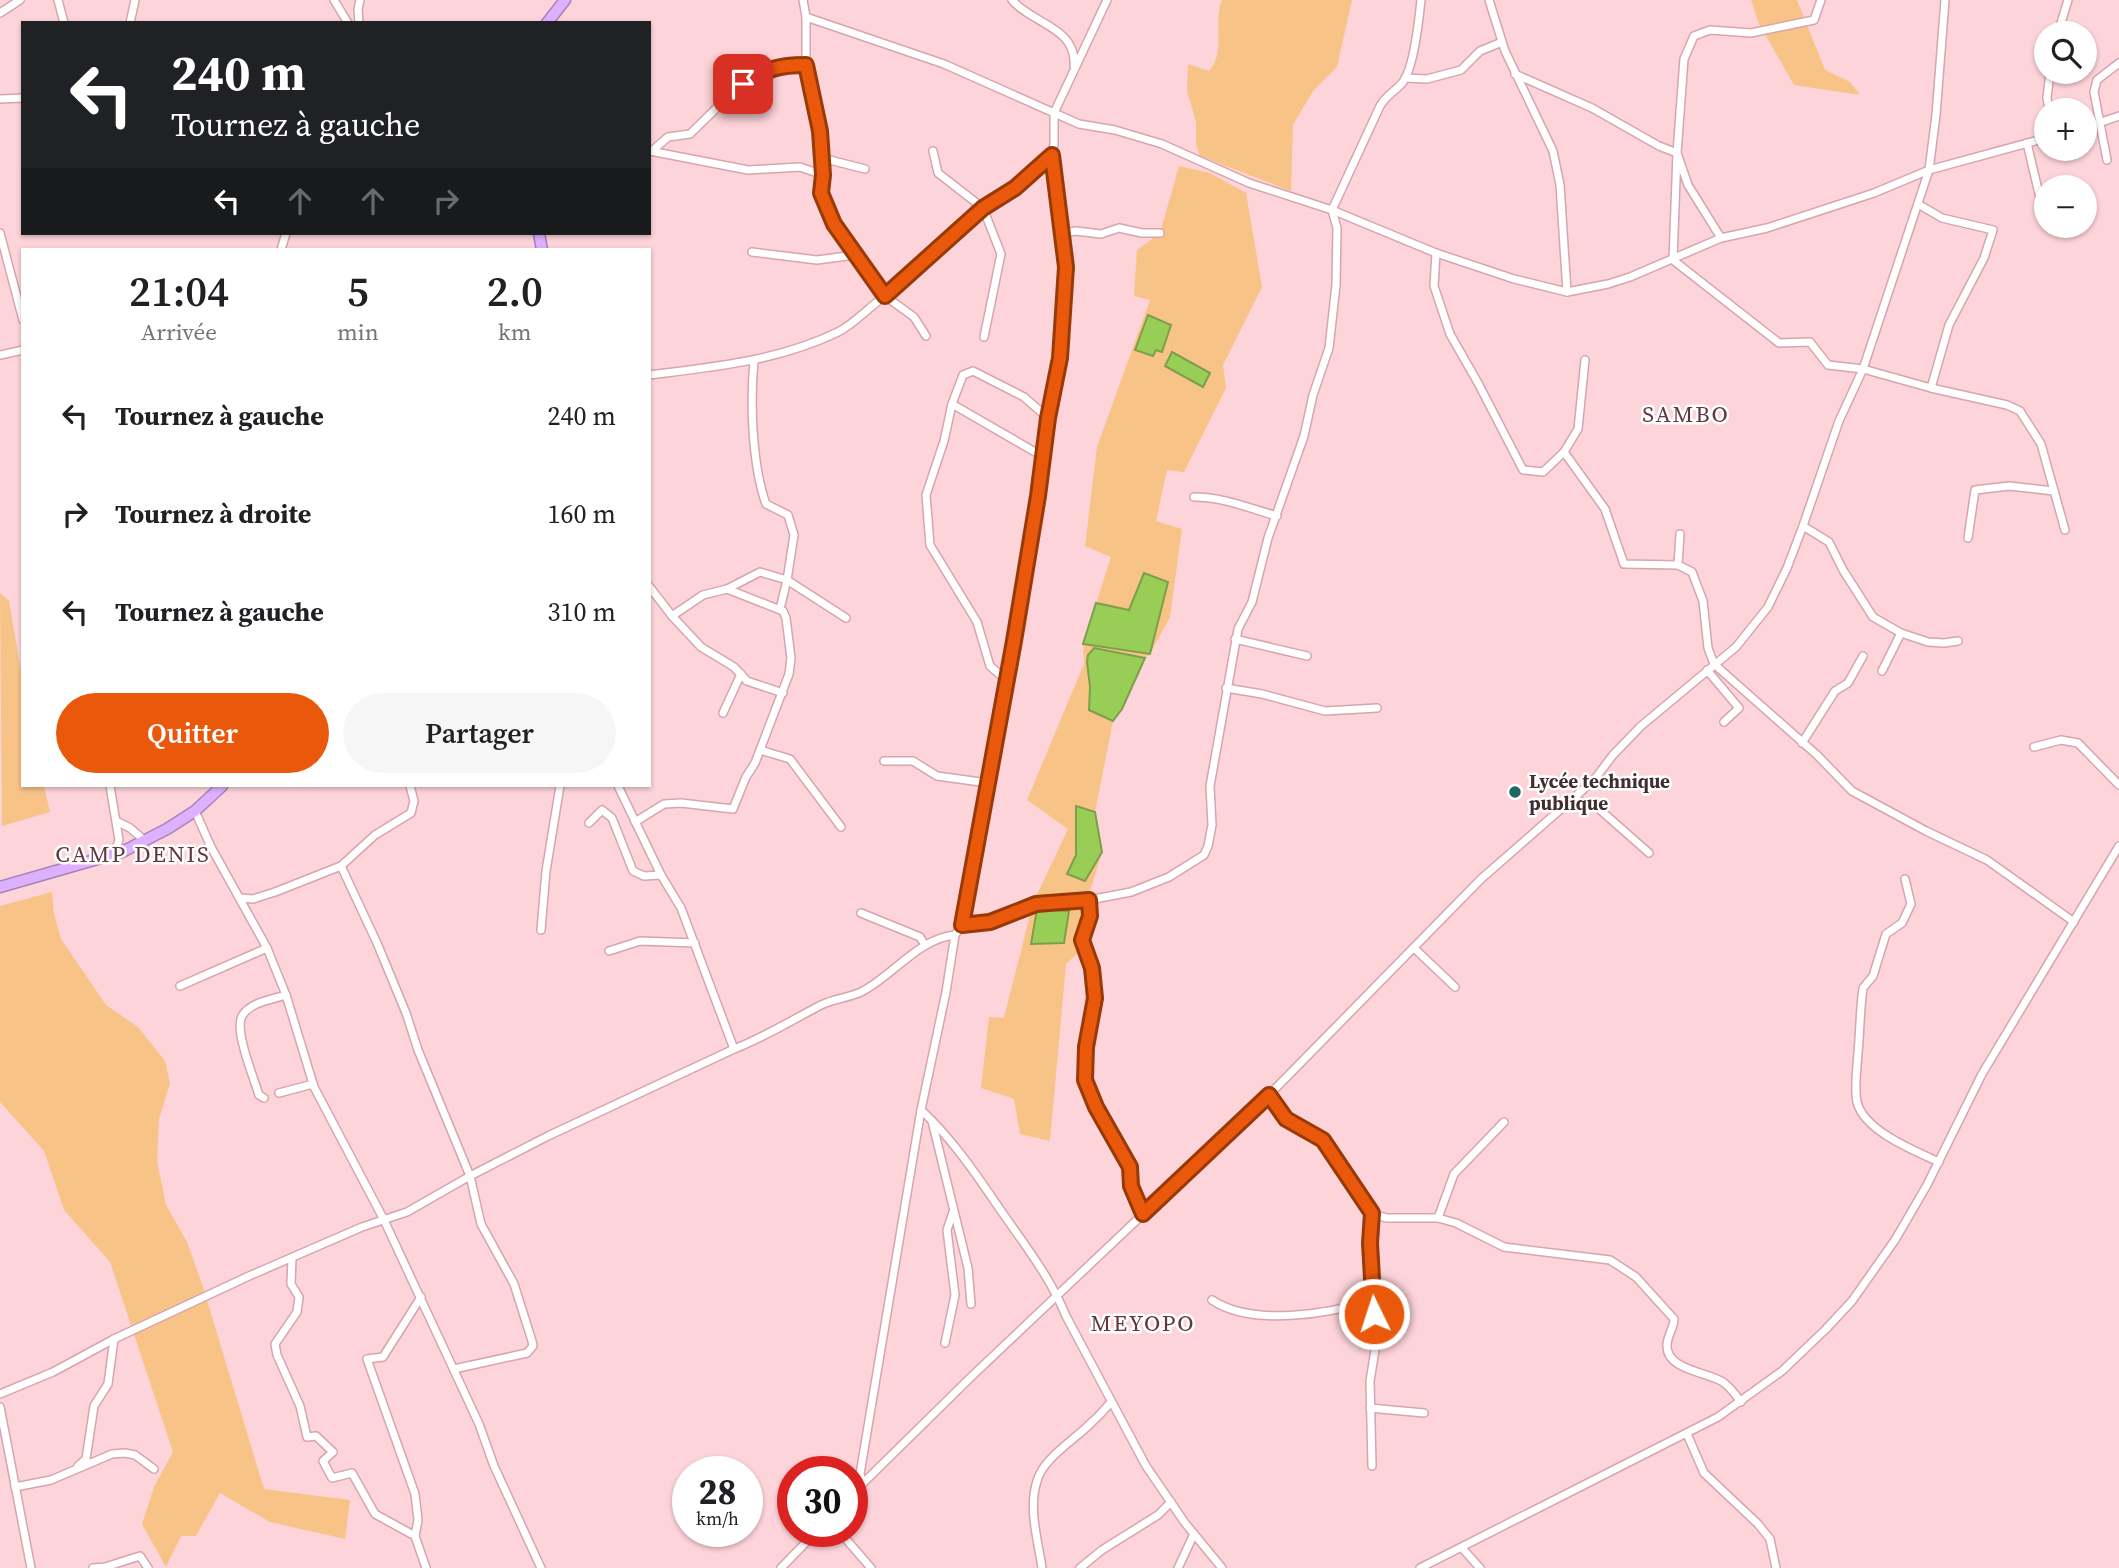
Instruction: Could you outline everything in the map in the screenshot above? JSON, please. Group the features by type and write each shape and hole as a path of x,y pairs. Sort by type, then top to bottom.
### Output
{"highway":[{"path":"549,21 565,0"},
{"path":"0,887 114,855 195,811 221,787"}],"street":[{"path":"0,13 20,0"},
{"path":"58,0 63,21"},
{"path":"130,21 135,0"},
{"path":"334,0 347,21"},
{"path":"359,21 360,0"},
{"path":"803,0 806,17 806,65 820,131 823,175 821,193 831,218 885,296 914,317 926,335"},
{"path":"1012,0 1023,11 1059,31 1070,43 1075,59 1074,70"},
{"path":"863,1456 921,1110 955,935 962,925 988,783 1060,358 1066,267 1052,155 1054,113 1107,0"},
{"path":"962,925 990,922 1036,904 1089,900 1130,892 1186,869 1204,855 1212,825 1210,786 1240,622 1252,602 1268,538 1304,436 1313,395 1329,348 1336,285 1337,228 1332,210 1380,106 1405,78 1416,38 1421,0"},
{"path":"1489,0 1515,74 1545,130 1557,166 1567,292"},
{"path":"1673,260 1684,59 1694,36 1710,30 1751,33 1814,20 1821,0"},
{"path":"868,1478 1269,1095 1481,879 1574,799 1640,726 1736,647 1768,607 1787,568 1839,421 1863,369 1929,170 1945,0"},
{"path":"2061,21 2067,0"},
{"path":"806,17 944,64 1079,124 1115,130 1162,144 1249,183 1332,210 1436,253 1514,279 1567,292 1608,284 1673,260 1721,238 1767,228 1874,193 1929,170 2034,141"},
{"path":"1405,78 1427,79 1461,71 1480,51 1502,42"},
{"path":"1070,43 1086,43"},
{"path":"2107,160 2095,86 2105,72 2119,63"},
{"path":"651,150 668,137 690,134 734,91 757,75 783,65 806,65"},
{"path":"1515,74 1582,104 1658,146 1677,153"},
{"path":"0,99 21,98"},
{"path":"2097,124 2119,116"},
{"path":"2027,143 2035,175"},
{"path":"651,150 748,170 800,167 823,175"},
{"path":"933,151 938,173 983,208 1002,254 984,337"},
{"path":"1677,153 1688,185 1721,238"},
{"path":"651,375 754,361 811,345 838,332 885,296 983,208 1015,188 1052,155"},
{"path":"822,158 865,169"},
{"path":"1918,204 1942,218 1993,230 1984,258 1949,326 1931,388"},
{"path":"1062,233 1076,231 1101,234 1119,228 1142,233 1160,233"},
{"path":"0,233 21,312"},
{"path":"752,252 817,260 855,255"},
{"path":"1436,253 1434,286 1450,334 1523,470 1543,472 1564,452 1578,429 1585,360"},
{"path":"1673,260 1779,343 1810,342 1828,365 1863,369 2007,405 2020,411 2041,444 2065,530"},
{"path":"0,355 21,350"},
{"path":"754,361 751,391 760,486 766,504 788,515 794,535 780,609"},
{"path":"1006,680 990,666 978,622 930,545 930,516 926,495 963,375 973,371 1024,397 1048,418"},
{"path":"952,404 1042,456"},
{"path":"1564,452 1605,509 1624,564 1678,565 1692,572 1703,601 1710,667 1739,708 1724,722"},
{"path":"1968,538 1975,490 2009,486 2054,491"},
{"path":"1194,497 1236,501 1277,516"},
{"path":"1803,526 1829,542 1873,617 1901,633 1928,642 1958,641"},
{"path":"1678,565 1680,534"},
{"path":"672,616 703,595 727,589 760,572 787,580 846,618"},
{"path":"651,589 701,648 734,667 747,681 783,694"},
{"path":"635,822 664,804 681,803 733,809 761,750 783,694 791,663 786,618 780,609 727,589"},
{"path":"1882,671 1901,633"},
{"path":"1236,639 1307,656"},
{"path":"1802,743 1835,691 1848,683 1863,656"},
{"path":"1710,667 1802,743 1852,791 1987,860 2074,922"},
{"path":"723,713 741,674"},
{"path":"1226,688 1262,694 1325,711 1377,708"},
{"path":"2034,747 2061,740 2078,743 2119,785"},
{"path":"761,750 790,760 841,827"},
{"path":"884,761 913,761 937,776 988,783"},
{"path":"110,787 119,840 114,855"},
{"path":"240,898 253,899 341,866 375,835 411,813 414,801 410,787"},
{"path":"541,930 546,871 560,787"},
{"path":"618,787 661,875 681,908 734,1049"},
{"path":"1574,799 1598,808 1649,853"},
{"path":"589,823 596,814 603,810 606,812 612,818 633,872 644,877 661,875"},
{"path":"195,811 211,847 267,948 286,995 313,1084 421,1297 541,1568"},
{"path":"118,822 130,828 144,841"},
{"path":"1420,1568 1687,1434 1741,1402 1782,1371 1852,1301 1895,1240 1939,1163 1982,1074 2119,846"},
{"path":"341,866 377,943 470,1176 481,1224 514,1284 533,1346 527,1353 515,1357 454,1369"},
{"path":"1905,879 1911,904 1902,923 1886,934 1873,976 1863,988 1856,1080 1857,1104 1866,1118 1878,1129 1895,1141 1939,1163"},
{"path":"245,909 253,899"},
{"path":"1089,900 1090,916 1082,940 1092,968 1095,998 1086,1047 1085,1080 1096,1107 1130,1167 1131,1186 1143,1214"},
{"path":"861,913 920,937 925,945"},
{"path":"0,1394 53,1372 114,1339 292,1258 362,1227 407,1212 470,1176 640,1092 772,1033 820,1005 865,990 925,945 943,936 955,935"},
{"path":"609,951 639,941 695,943"},
{"path":"180,986 267,948"},
{"path":"1414,948 1455,987"},
{"path":"264,1098 259,1095 246,1057 240,1024 248,1009 286,995"},
{"path":"279,1093 313,1084"},
{"path":"1269,1095 1286,1119 1323,1140 1372,1213 1387,1219 1438,1218 1456,1223 1504,1247 1610,1260 1636,1277 1674,1319 1667,1342 1672,1358 1688,1369 1722,1382 1741,1402"},
{"path":"921,1110 976,1175 1058,1296 1146,1466 1194,1534 1222,1568"},
{"path":"932,1120 968,1268 971,1304"},
{"path":"1438,1218 1454,1174 1504,1122"},
{"path":"945,1343 955,1296 947,1230 954,1209"},
{"path":"1372,1213 1370,1243 1376,1329 1370,1381 1372,1466"},
{"path":"292,1258 291,1284 299,1297 297,1312 275,1344 277,1355 300,1406 307,1437 316,1436 333,1452 323,1461 332,1478 352,1473 375,1514 415,1536"},
{"path":"421,1297 383,1357 367,1359 415,1494 418,1520 415,1536 426,1568"},
{"path":"1212,1300 1233,1310 1282,1315 1334,1310 1373,1300"},
{"path":"72,1472 86,1459 94,1406 108,1384 114,1339"},
{"path":"1042,1568 1034,1524 1037,1478 1058,1452 1092,1423 1111,1402"},
{"path":"0,1407 31,1568"},
{"path":"1370,1408 1424,1413"},
{"path":"1687,1434 1704,1473 1758,1524 1770,1539 1776,1568"},
{"path":"15,1488 51,1480 112,1454 125,1452 135,1455 154,1469"},
{"path":"1080,1568 1102,1550 1158,1515 1171,1502"},
{"path":"1178,1568 1194,1534"},
{"path":"780,1568 801,1547"},
{"path":"853,1547 872,1568"},
{"path":"1462,1548 1480,1568"},
{"path":"93,1568 140,1556 148,1568"}],"shaded area":[{"path":"1222,0 1352,0 1337,67 1313,91 1293,125 1291,191 1200,156 1196,145 1196,122 1187,91 1188,64 1209,71 1214,63"},
{"path":"1751,0 1797,0 1825,70 1850,82 1860,95 1794,85 1759,24"},
{"path":"1179,166 1210,173 1246,193 1262,287 1223,365 1226,388 1184,472 1167,470 1156,521 1182,529 1170,617 1150,654 1145,658 1122,709 1113,721 1095,812 1102,852 1082,908 1077,937 1078,953 1066,964 1050,1141 1020,1134 1014,1099 981,1088 989,1017 1004,1018 1033,903 1068,829 1027,800 1084,664 1083,644 1111,557 1085,546 1097,447 1150,300 1134,296 1137,250 1160,233"},
{"path":"1148,315 1171,325 1162,352 1156,350 1153,356 1135,350"},
{"path":"1172,352 1210,373 1203,387 1165,366"},
{"path":"1144,573 1168,582 1150,654 1083,644 1096,603 1129,610"},
{"path":"0,593 9,601 21,671 21,787 44,787 50,812 2,826"},
{"path":"1094,648 1145,658 1122,709 1113,721 1089,710 1087,662 1088,655"},
{"path":"1076,806 1095,812 1102,852 1085,881 1067,874 1076,855"},
{"path":"52,892 54,914 61,939 106,1005 138,1027 165,1061 170,1083 159,1119 157,1161 166,1205 187,1242 203,1287 264,1489 350,1500 345,1539 270,1522 220,1493 196,1536 181,1536 166,1567 142,1524 154,1487 173,1452 110,1262 64,1210 44,1151 0,1102 0,906"},
{"path":"1037,909 1069,911 1064,943 1031,944"}],"place":[{"name":"Lycée technique publique","path":"1515,792"}],"district":[{"name":"SAMBO","path":"1686,414"},
{"name":"CAMP DENIS","path":"133,854"},
{"name":"MEYOPO","path":"1143,1323"}],"route":[{"path":"743,84 767,69 783,65 806,65 820,131 823,175 821,193 834,224 885,296 983,208 1015,188 1052,155 1066,267 1060,358 1048,418 1014,641 962,925 990,922 1036,904 1089,900 1090,916 1082,940 1092,968 1095,998 1086,1047 1085,1080 1096,1107 1130,1167 1131,1186 1143,1214 1269,1095 1286,1119 1323,1140 1372,1213 1370,1243 1374,1314"}]}
